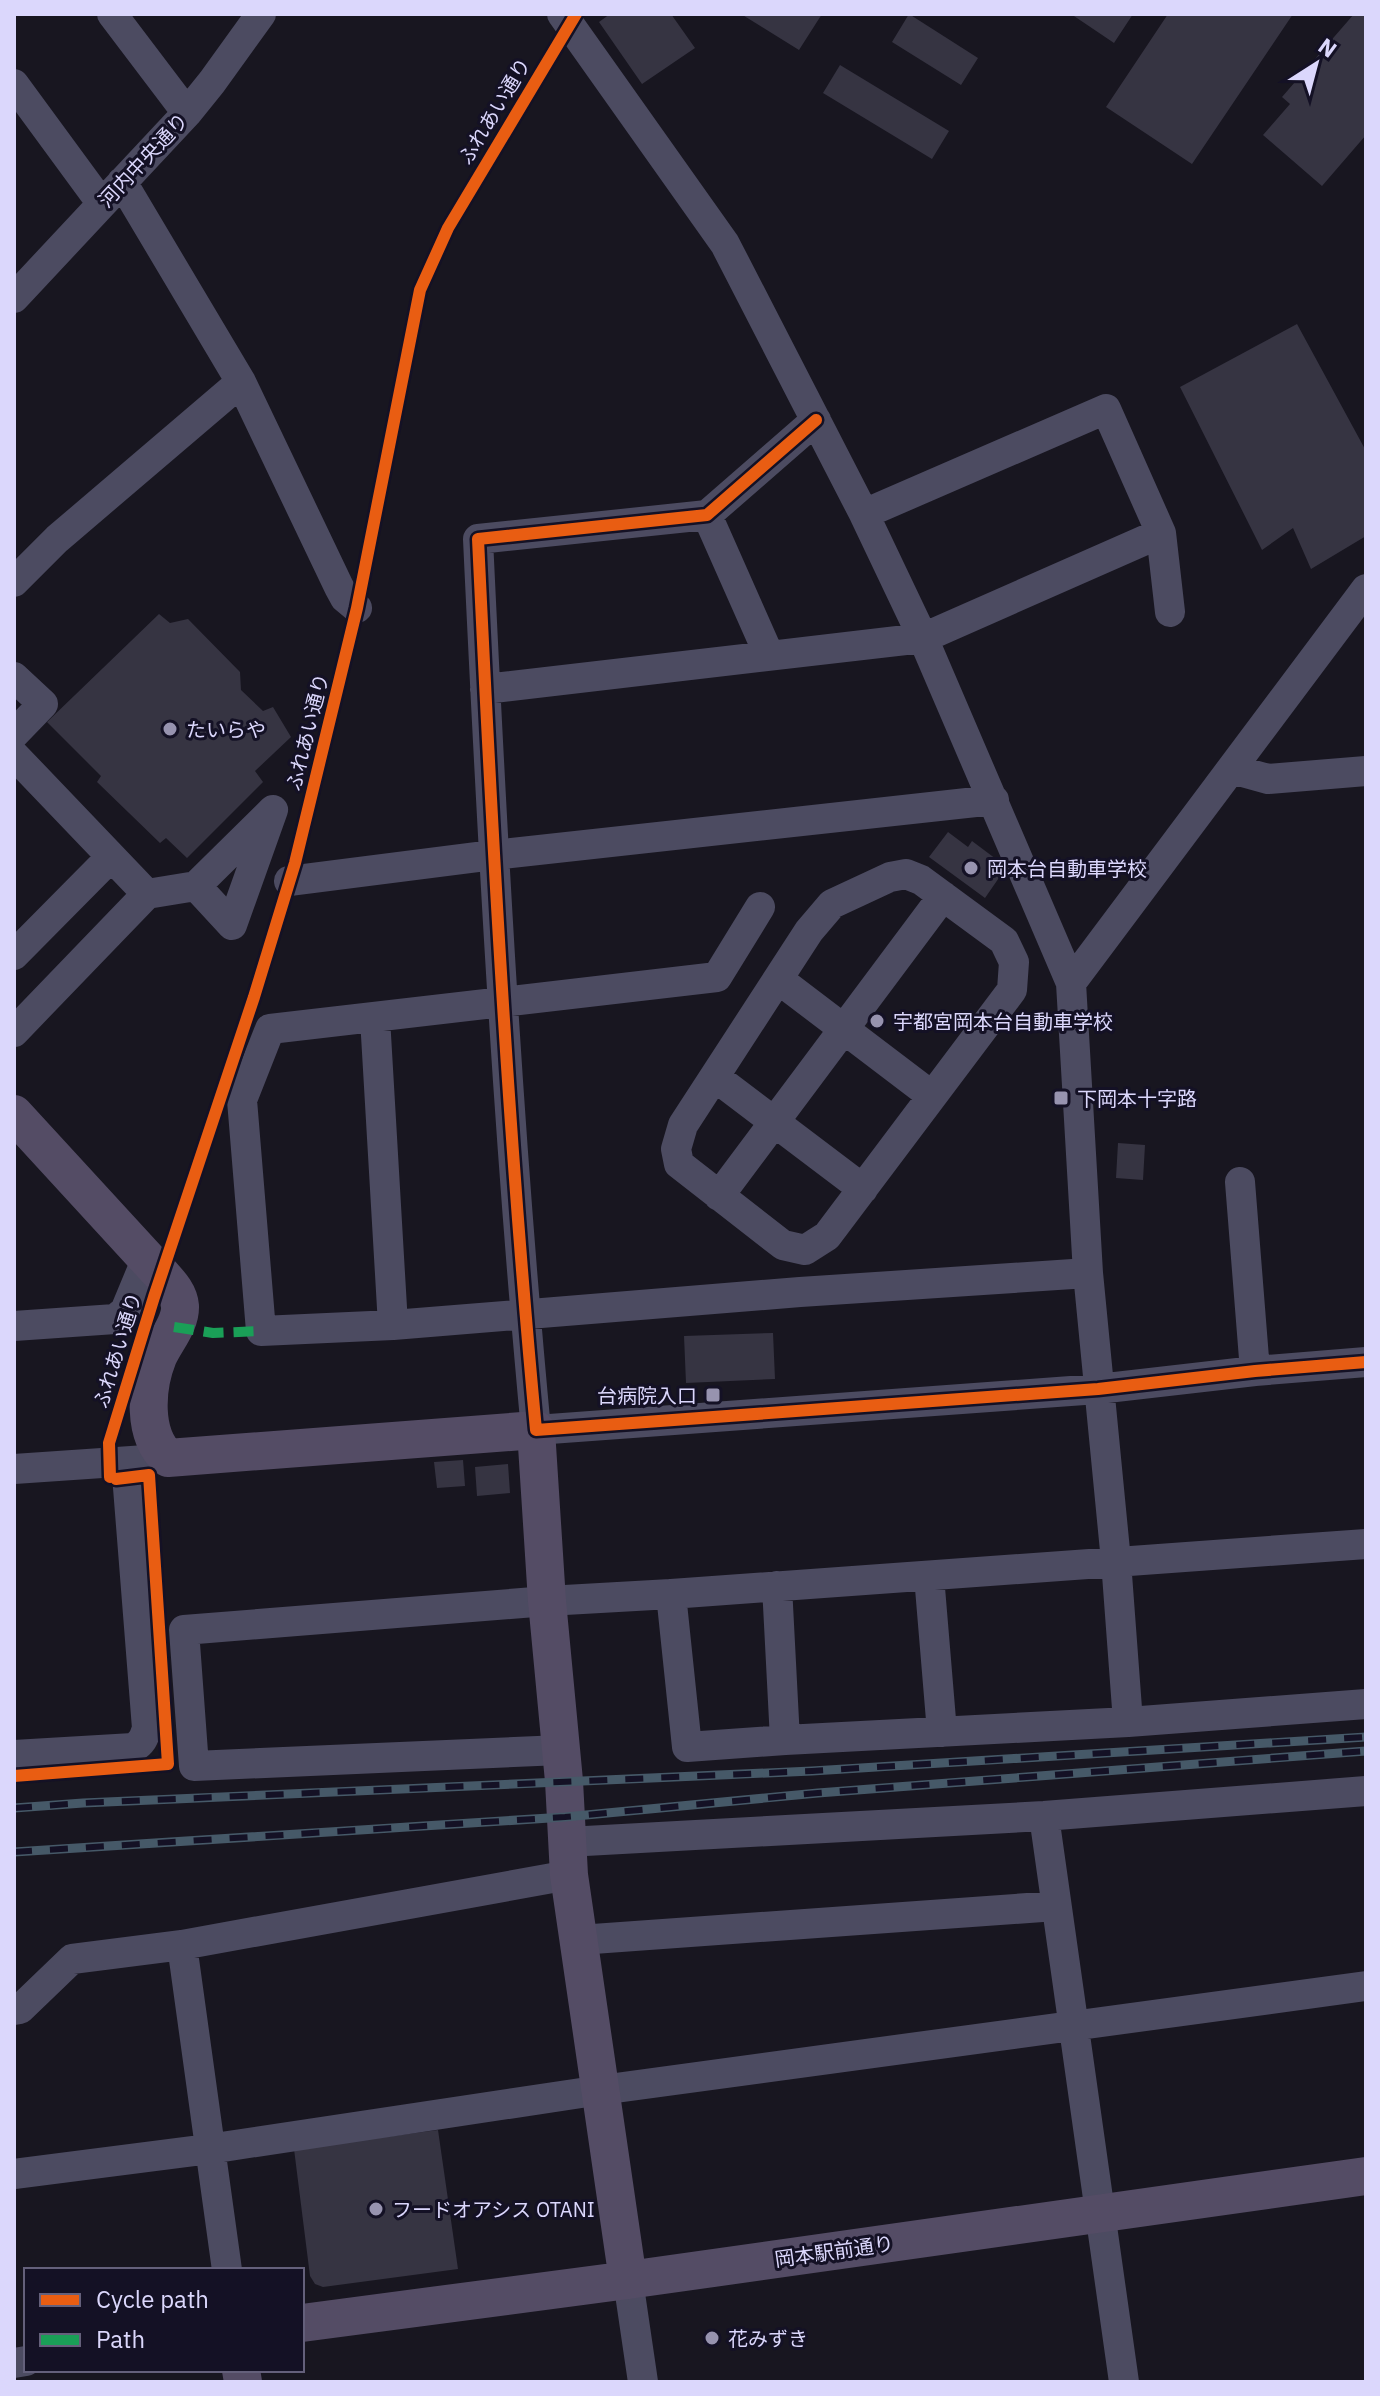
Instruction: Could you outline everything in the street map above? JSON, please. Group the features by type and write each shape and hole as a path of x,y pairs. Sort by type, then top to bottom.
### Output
{"main road":[{"path":"14,1114 177,1294 180,1306 178,1317 157,1359 150,1394 153,1432 160,1452 168,1458 536,1430 568,1858 628,2280"},
{"name":"岡本駅前通り","path":"304,2323 1366,2176"}],"street":[{"path":"112,14 187,113"},
{"name":"河内中央通り","path":"14,298 187,113 261,14"},
{"path":"562,14 725,244 864,514 923,638 1071,983 1088,1273 1128,1722"},
{"path":"14,84 112,193 241,382 339,587 345,598 357,608"},
{"path":"14,582 57,539 241,382"},
{"path":"864,514 1106,409 1161,533 1170,612"},
{"path":"816,420 707,515 478,539 493,855 536,1430 1098,1389 1366,1362"},
{"path":"707,515 769,655"},
{"path":"485,689 923,638 1161,533"},
{"path":"1071,983 1366,589"},
{"path":"14,677 43,704 15,753 147,894"},
{"path":"1232,769 1268,779 1366,771"},
{"path":"289,881 493,855 994,800"},
{"path":"14,955 111,857"},
{"path":"800,1292 798,1266 805,1250 827,1236 1012,990 1014,962 1004,941 921,880 906,874 890,877 832,904 809,931 683,1125 676,1149 679,1164 719,1196 783,1245 805,1250"},
{"path":"14,1032 147,894 196,886"},
{"path":"719,1196 943,896"},
{"path":"760,907 717,977 270,1029 242,1100 261,1331 393,1325 800,1292 1088,1273"},
{"path":"778,979 932,1096"},
{"path":"375,1018 393,1325"},
{"path":"715,1077 863,1189"},
{"path":"1240,1182 1255,1371"},
{"path":"14,1326 115,1319 121,1316 147,1258"},
{"path":"14,1469 168,1458"},
{"path":"14,1755 133,1748 145,1736 147,1728 126,1462"},
{"path":"561,1750 194,1766 184,1630 547,1601 1366,1544"},
{"path":"929,1576 942,1732"},
{"path":"777,1586 785,1740"},
{"path":"671,1594 687,1747 1128,1722 1366,1704"},
{"path":"14,2010 20,2009 72,1959 182,1945 568,1858 1366,1791"},
{"path":"1044,1816 1124,2382"},
{"path":"579,1940 1056,1906"},
{"path":"182,1945 227,2268"},
{"path":"14,2174 1366,1986"},
{"path":"628,2280 643,2382"}],"building":[{"path":"610,14 671,14 695,48 642,84 599,22"},
{"path":"741,14 822,14 799,50"},
{"path":"909,14 978,58 961,85 892,42"},
{"path":"1071,14 1133,14 1114,43"},
{"path":"1168,14 1293,14 1192,164 1106,107"},
{"path":"1354,14 1366,14 1366,135 1322,186 1263,135 1290,104 1282,97"},
{"path":"840,65 949,131 932,159 823,93"},
{"path":"1297,324 1366,451 1366,536 1311,569 1293,528 1262,550 1180,387"},
{"name":"たいらや","path":"159,614 170,623 188,619 240,672 241,690 263,711 273,707 291,737 255,771 263,782 187,858 166,838 160,843 97,782 101,776 47,722"},
{"name":"岡本台自動車学校","path":"948,832 968,847 972,841 996,859 992,864 1003,872 985,898 929,857"},
{"path":"1118,1143 1145,1145 1143,1180 1116,1178"},
{"path":"773,1333 775,1379 686,1383 684,1336"},
{"path":"463,1460 465,1486 437,1488 434,1462"},
{"path":"508,1464 510,1493 477,1496 475,1467"},
{"name":"フードオアシス OTANI","path":"438,2130 458,2269 323,2287 315,2284 310,2276 294,2149"}],"railway":[{"path":"14,1808 812,1771 1366,1737"},
{"path":"14,1852 565,1817 818,1793 1366,1751"}],"marked path":[{"path":"174,1327 213,1333 261,1331"}],"cycle path":[{"name":"ふれあい通り","path":"110,1477 109,1443 295,863 357,608 420,290 448,228 576,14"},
{"path":"816,420 707,515 478,539 502,985 536,1430 1098,1389 1366,1362"},
{"path":"14,1776 168,1764 149,1475 116,1479"}],"place":[{"name":"たいらや","path":"170,729"},
{"name":"岡本台自動車学校","path":"971,868"},
{"name":"宇都宮岡本台自動車学校","path":"877,1021"},
{"name":"下岡本十字路","path":"1061,1098"},
{"name":"台病院入口","path":"713,1395"},
{"name":"フードオアシス OTANI","path":"376,2209"},
{"name":"花みずき","path":"712,2338"}]}
